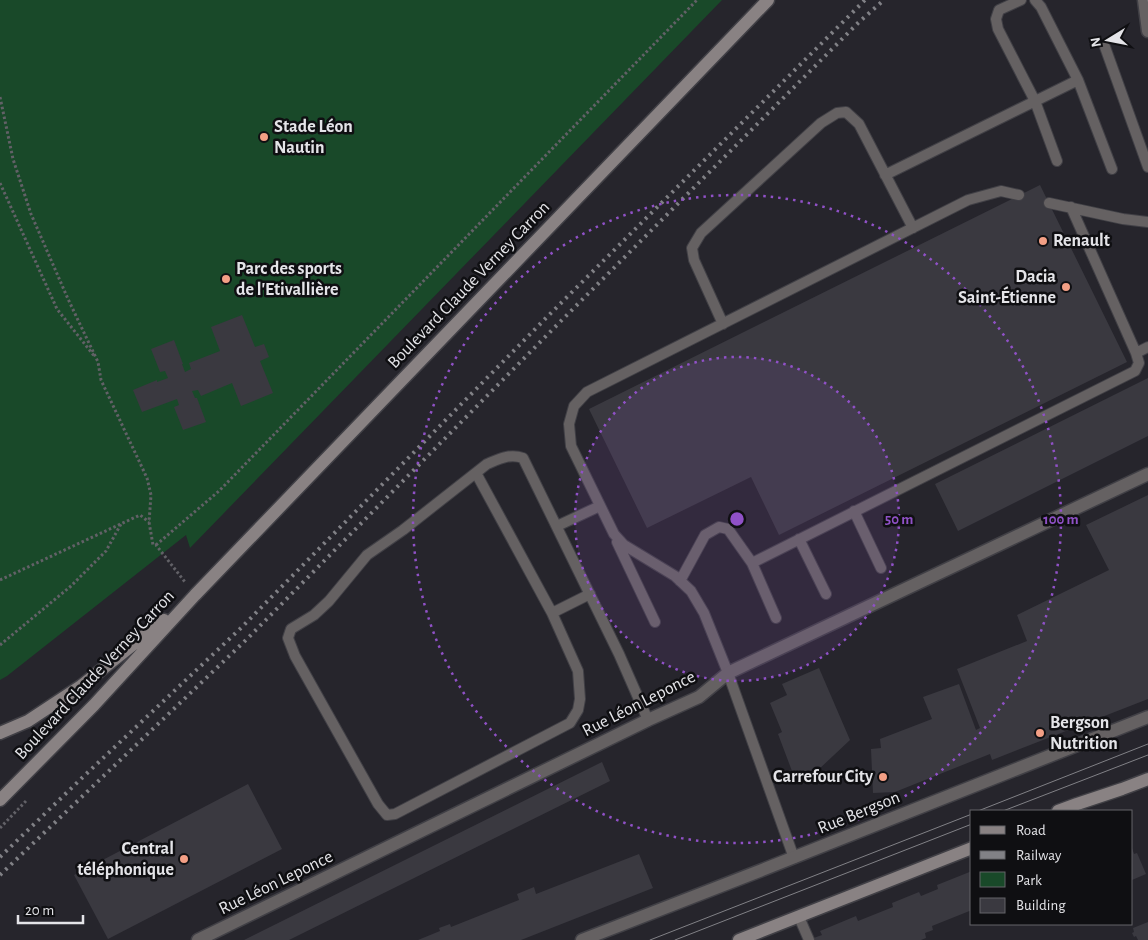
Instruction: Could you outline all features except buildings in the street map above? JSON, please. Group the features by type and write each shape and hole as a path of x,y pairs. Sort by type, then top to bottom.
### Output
{"main road":[{"name":"Boulevard Claude Verney Carron","path":"0,800 94,705 195,595 768,0"},
{"name":"Boulevard Claude Verney Carron","path":"0,733 28,721 81,686 195,595"},
{"path":"1061,810 1148,779"},
{"path":"740,940 970,849"}],"street":[{"path":"1144,0 1148,31"},
{"name":"Rue Léon Leponce","path":"198,940 648,720 699,697 728,673 1148,474"},
{"name":"Rue Bergson","path":"582,940 1148,717"}],"lane":[{"path":"1020,0 999,10 996,19 998,29 1035,101 1057,161"},
{"path":"1035,0 1078,80 1112,169"},
{"path":"1105,47 1148,167"},
{"path":"885,174 1078,80"},
{"path":"723,324 694,260 692,248 701,234 795,146 821,123 837,112 846,112 859,124 912,228"},
{"path":"654,622 571,446 569,424 574,406 587,392 968,200 1000,191 1019,195"},
{"path":"1049,203 1123,219 1148,222"},
{"path":"752,563 1135,371 1138,363 1136,353 1071,207"},
{"path":"1136,353 1148,348"},
{"path":"476,473 552,613 578,671 580,699 578,710 570,723 395,814 387,815 378,804 295,656 288,638 291,629 314,615 329,601 367,555 403,530 487,464 501,458 516,455 523,458 619,654 648,720"},
{"path":"557,526 600,506"},
{"path":"854,511 881,568"},
{"path":"680,581 706,534 719,527 728,529 752,563 776,618"},
{"path":"614,534 624,545 675,576 691,591 704,613 728,673 794,858"},
{"path":"799,539 826,594"},
{"path":"552,613 590,594"},
{"path":"799,917 809,940"}],"path":[{"path":"156,545 219,491 697,0"},
{"path":"0,97 13,159 31,214 98,362 101,380 148,478 150,495 149,522 153,545 156,545 195,595"},
{"path":"0,183 57,310 98,362"},
{"path":"0,580 140,515 149,522"},
{"path":"0,645 64,592 106,551 120,524"}],"green space":[{"name":"Parc des sports de l'Etivallière","path":"0,0 722,0 190,548 186,535 0,680"}],"tram line":[{"path":"981,810 1148,744"},
{"path":"1006,810 1148,755"},
{"path":"650,940 970,815"},
{"path":"675,940 970,825"}],"railway":[{"path":"0,857 242,627 545,319 865,0"},
{"path":"0,875 248,638 859,22 884,0"}],"place":[{"name":"Stade Léon Nautin","path":"264,137"},
{"name":"Renault","path":"1043,241"},
{"name":"Parc des sports de l'Etivallière","path":"226,279"},
{"name":"Dacia Saint-Étienne","path":"1066,287"},
{"name":"Bergson Nutrition","path":"1040,733"},
{"name":"Carrefour City","path":"883,777"},
{"name":"Central téléphonique","path":"184,859"}]}
